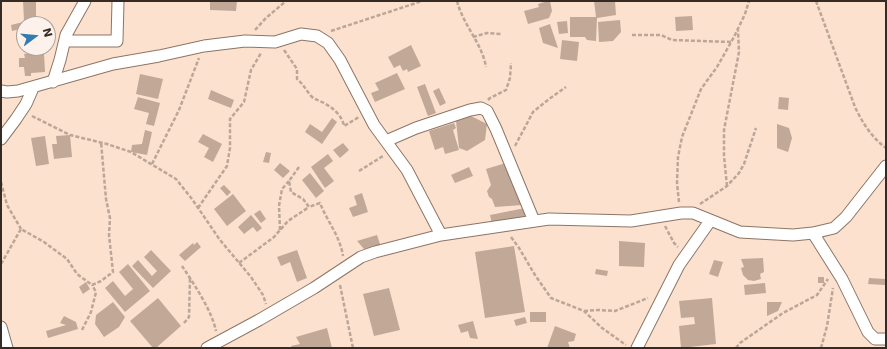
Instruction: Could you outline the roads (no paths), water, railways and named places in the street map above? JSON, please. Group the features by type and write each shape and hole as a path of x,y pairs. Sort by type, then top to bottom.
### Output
{"street":[{"path":"52,82 57,71 66,35 85,1"},
{"path":"65,41 117,41 118,1"},
{"path":"1,90 6,92 33,88 113,64 160,56 204,46 245,41 274,42 294,36 309,34 317,36 328,43 340,60 374,125 406,170 441,235"},
{"path":"1,139 23,108 33,88"},
{"path":"386,141 436,120 470,110 481,108 487,110 534,221"},
{"path":"211,346 269,314 361,257 375,252 441,235 534,221 562,219 631,221 683,213 693,213 740,232 793,235 813,233 834,228 846,217 886,166"},
{"path":"637,348 679,265 710,221"},
{"path":"813,233 833,265 868,332 875,339 886,339"},
{"path":"1,327 8,348"}]}
